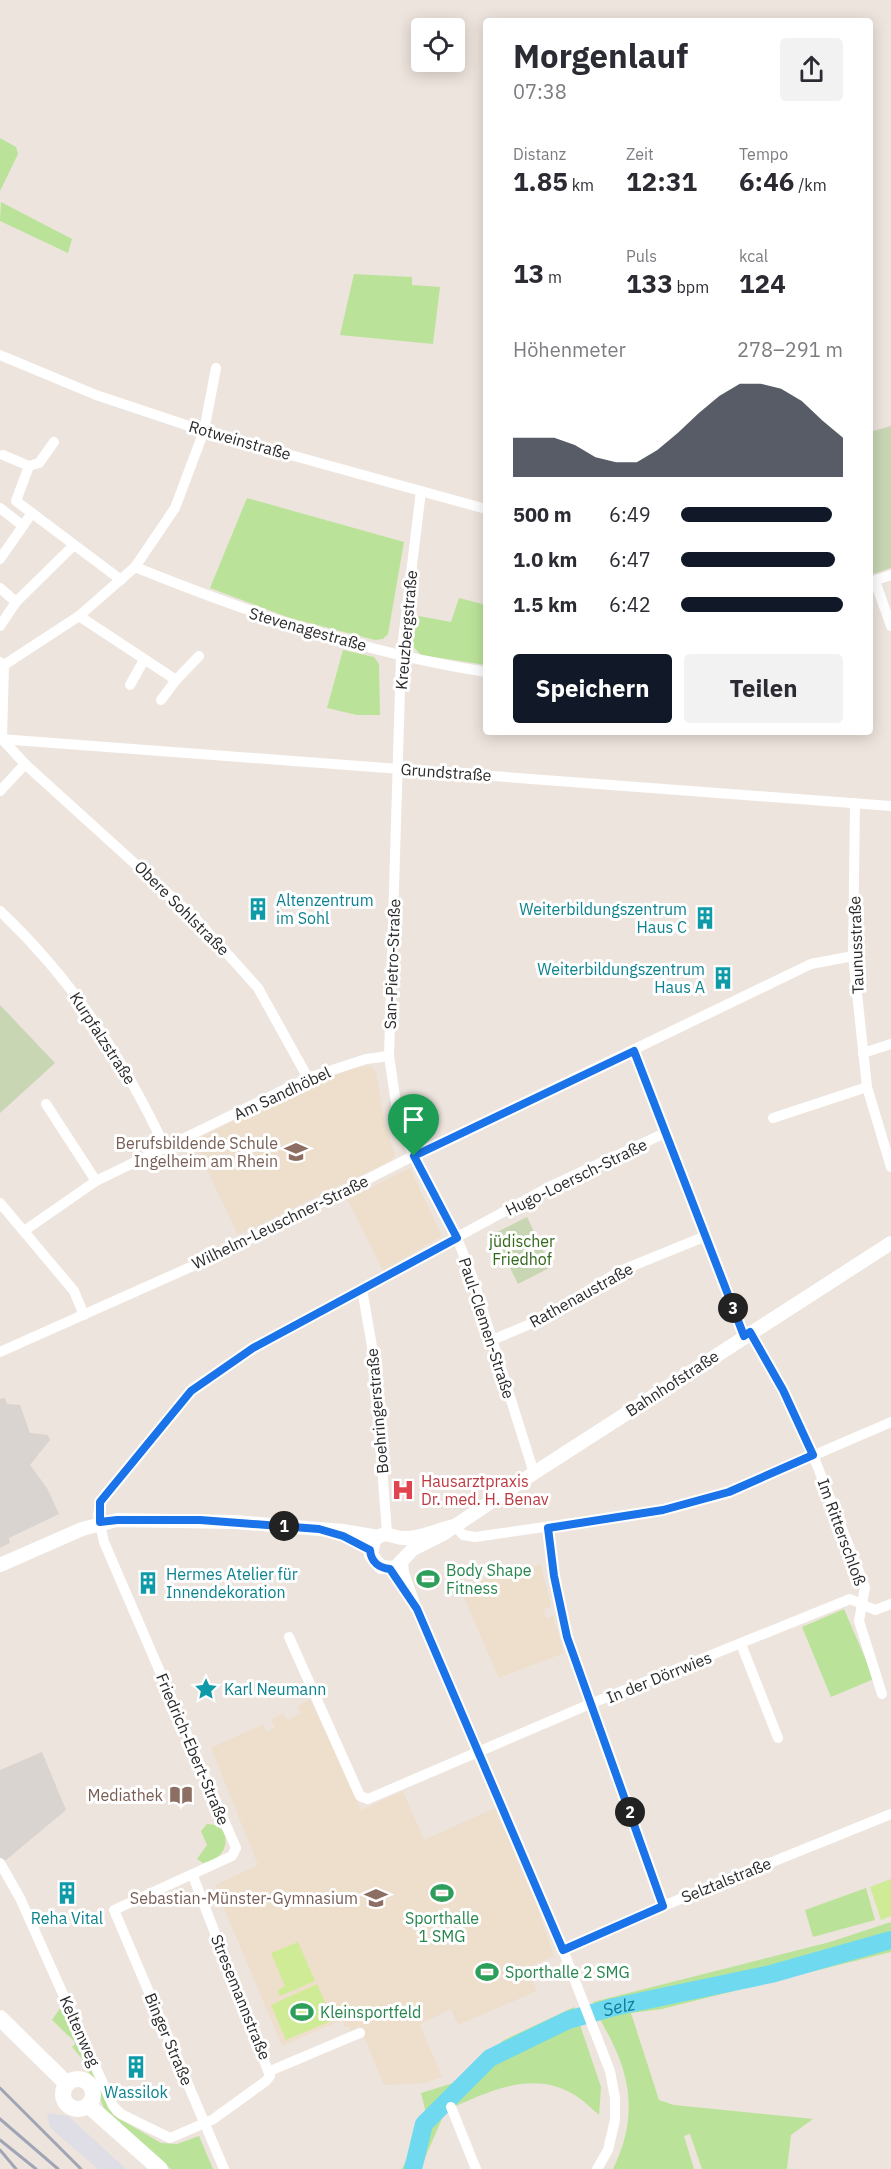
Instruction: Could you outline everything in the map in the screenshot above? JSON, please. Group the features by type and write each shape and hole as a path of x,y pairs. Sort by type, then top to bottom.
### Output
{"main road":[{"path":"0,2018 66,2084 63,2098 68,2106 76,2110 89,2106 160,2169"}],"street":[{"name":"Rotweinstraße","path":"0,355 96,395 204,431 483,508"},
{"path":"1,739 2,663 79,616 135,567 175,508 204,431 216,368"},
{"path":"3,455 29,465 39,463 54,442"},
{"path":"29,465 16,501 121,580"},
{"name":"Kreuzbergstraße","path":"399,769 401,656 421,491"},
{"path":"0,508 23,526"},
{"path":"0,559 32,513"},
{"path":"0,626 16,602 74,545"},
{"name":"Stevenagestraße","path":"135,567 236,608 318,634 401,656 483,671"},
{"path":"891,575 873,581 891,626"},
{"path":"0,588 16,602"},
{"path":"79,616 176,680"},
{"path":"161,700 199,656"},
{"path":"130,685 144,660"},
{"name":"Grundstraße","path":"1,739 891,806"},
{"name":"Obere Sohlstraße","path":"1,739 25,764 197,920 258,988 308,1078"},
{"path":"0,791 25,764"},
{"name":"San-Pietro-Straße","path":"399,769 389,1056 397,1110 414,1156"},
{"name":"Taunusstraße","path":"855,803 853,956 867,1087 891,1167"},
{"name":"Kurpfalzstraße","path":"0,911 30,940 87,1008 141,1096 166,1149"},
{"name":"Wilhelm-Leuschner-Straße","path":"0,1352 222,1253 414,1156 810,964 853,956"},
{"path":"863,1053 891,1044"},
{"name":"Im Ritterschloß","path":"634,1051 747,1334 783,1390 813,1455 866,1587 863,1605"},
{"name":"Am Sandhöbel","path":"24,1231 96,1181 166,1149 308,1078 366,1059 389,1056"},
{"path":"773,1118 867,1087"},
{"path":"46,1104 96,1181"},
{"name":"Hugo-Loersch-Straße","path":"100,1522 100,1502 191,1391 253,1348 554,1185 665,1133"},
{"name":"Paul-Clemen-Straße","path":"414,1156 457,1238 472,1276 490,1341 534,1473"},
{"path":"0,1203 74,1292 84,1316"},
{"name":"Rathenaustraße","path":"490,1341 542,1319 620,1271 706,1236"},
{"name":"Bahnhofstraße","path":"390,1569 413,1549 455,1526 747,1334 891,1243"},
{"name":"Boehringerstraße","path":"362,1289 374,1358 388,1536"},
{"path":"455,1526 467,1537 548,1528 685,1504 729,1492 891,1422"},
{"name":"Bahnhofstraße","path":"0,1565 100,1522 117,1520 200,1520 388,1536 455,1526"},
{"name":"Friedrich-Ebert-Straße","path":"100,1522 104,1542 112,1562 236,1848 232,1856 114,1910"},
{"path":"548,1528 554,1576 567,1637 663,1906"},
{"path":"329,1531 370,1550 376,1564 390,1569 417,1609"},
{"path":"370,1550 388,1536 405,1546 404,1573 417,1609 563,1950 590,2025 610,2071 615,2098 612,2135 597,2169"},
{"name":"In der Dörrwies","path":"289,1637 363,1799 850,1599 876,1610 891,1604"},
{"path":"863,1605 859,1621 882,1694"},
{"path":"741,1644 778,1738"},
{"name":"Selztalstraße","path":"563,1950 663,1906 891,1814"},
{"name":"Keltenweg","path":"0,1863 20,1898 116,2110 170,2138 205,2124"},
{"name":"Stresemannstraße","path":"193,1875 270,2071 267,2082 205,2124"},
{"name":"Binger Straße","path":"114,1910 224,2169"},
{"path":"270,2071 360,2033"},
{"path":"452,2107 476,2169"}],"shaded area":[{"name":"Berufsbildende Schule Ingelheim am Rhein","path":"371,1066 376,1072 385,1124 395,1154 392,1160 238,1235 193,1141 327,1076 354,1068"},
{"path":"410,1168 442,1236 383,1271 347,1199"},
{"path":"5,1398 7,1404 20,1405 30,1433 48,1435 50,1440 30,1465 47,1488 59,1514 9,1538 10,1543 0,1548 0,1399"},
{"path":"541,1564 551,1607 544,1609 546,1618 553,1616 564,1653 499,1678 459,1586"},
{"name":"Sebastian-Münster-Gymnasium","path":"310,1699 361,1810 403,1791 424,1840 495,1808 538,1909 554,1956 527,1968 537,1991 458,2025 451,2009 420,2024 442,2077 425,2083 384,2085 359,2025 351,2031 349,2026 345,2028 342,2020 282,2046 215,1887 258,1865 211,1748 263,1724 267,1732 275,1728 271,1720 283,1713 287,1720 291,1719 301,1713 297,1706"},
{"path":"42,1752 66,1810 0,1865 0,1770"},
{"path":"47,2113 68,2116 126,2169 98,2169 53,2130"}],"green space":[{"path":"0,138 16,147 18,154 0,191"},
{"path":"1,202 72,239 68,253 0,221"},
{"path":"354,274 412,277 412,285 440,287 433,344 340,335"},
{"path":"891,426 891,568 873,574 873,431"},
{"path":"247,498 404,542 388,634 383,639 375,640 290,618 210,588"},
{"path":"459,598 483,604 483,665 421,655 409,642 413,615 451,622"},
{"path":"343,650 374,657 379,664 380,715 357,715 327,708"},
{"path":"0,1005 55,1063 0,1113"},
{"name":"jüdischer Friedhof","path":"527,1217 551,1267 518,1284 493,1234"},
{"path":"844,1609 874,1679 831,1697 802,1627"},
{"path":"207,1824 221,1829 226,1842 220,1855 203,1863 197,1859 207,1845 201,1831"},
{"path":"891,1879 891,1916 881,1920 870,1887"},
{"path":"866,1888 875,1920 813,1937 805,1910"},
{"path":"891,1922 891,1952 662,2009 631,2013 659,2100 674,2105 813,2119 791,2135 787,2169 702,2169 690,2134 684,2136 694,2169 613,2169 620,2153 628,2122 628,2091 620,2060 593,2002 830,1942"},
{"name":"Kleinsportfeld","path":"298,1942 315,1981 280,1996 278,1990 285,1986 271,1953"},
{"name":"Kleinsportfeld","path":"317,1984 333,2020 286,2040 271,2005"},
{"path":"61,2007 113,2115 161,2143 177,2144 199,2136 213,2169 171,2169 104,2108 84,2061 72,2047 76,2043 52,2020"},
{"path":"574,2007 601,2087 599,2115 576,2096 557,2087 541,2084 509,2086 446,2110 420,2169 402,2169 427,2117 421,2093 453,2083 504,2040"}],"waterway":[{"name":"Selz","path":"413,2169 424,2124 490,2058 568,2020 614,2007 771,1974 891,1940"}],"railway":[{"path":"0,2088 81,2169"},
{"path":"0,2119 58,2169"},
{"path":"0,2140 36,2169"},
{"path":"0,2150 16,2169"}],"place":[{"name":"Altenzentrum im Sohl","path":"258,909"},
{"name":"Weiterbildungszentrum Haus C","path":"705,918"},
{"name":"Weiterbildungszentrum Haus A","path":"723,978"},
{"name":"Berufsbildende Schule Ingelheim am Rhein","path":"296,1152"},
{"name":"Hausarztpraxis Dr. med. H. Benav","path":"403,1490"},
{"name":"Body Shape Fitness","path":"428,1579"},
{"name":"Hermes Atelier für Innendekoration","path":"148,1583"},
{"name":"Karl Neumann","path":"206,1689"},
{"name":"Mediathek","path":"181,1795"},
{"name":"Reha Vital","path":"67,1893"},
{"name":"Sporthalle 1 SMG","path":"442,1893"},
{"name":"Sebastian-Münster-Gymnasium","path":"376,1898"},
{"name":"Sporthalle 2 SMG","path":"487,1972"},
{"name":"Kleinsportfeld","path":"302,2012"},
{"name":"Wassilok","path":"136,2067"}],"route":[{"path":"634,1051 744,1336 750,1332 768,1360 813,1455 729,1492 663,1510 548,1528 554,1576 567,1637 663,1906 563,1950 417,1609 397,1577 390,1569 376,1564 367,1547 343,1536 319,1529 173,1519 100,1522 98,1515 100,1502 113,1484 155,1437 191,1391 253,1348 457,1238 414,1156 634,1051"}]}
